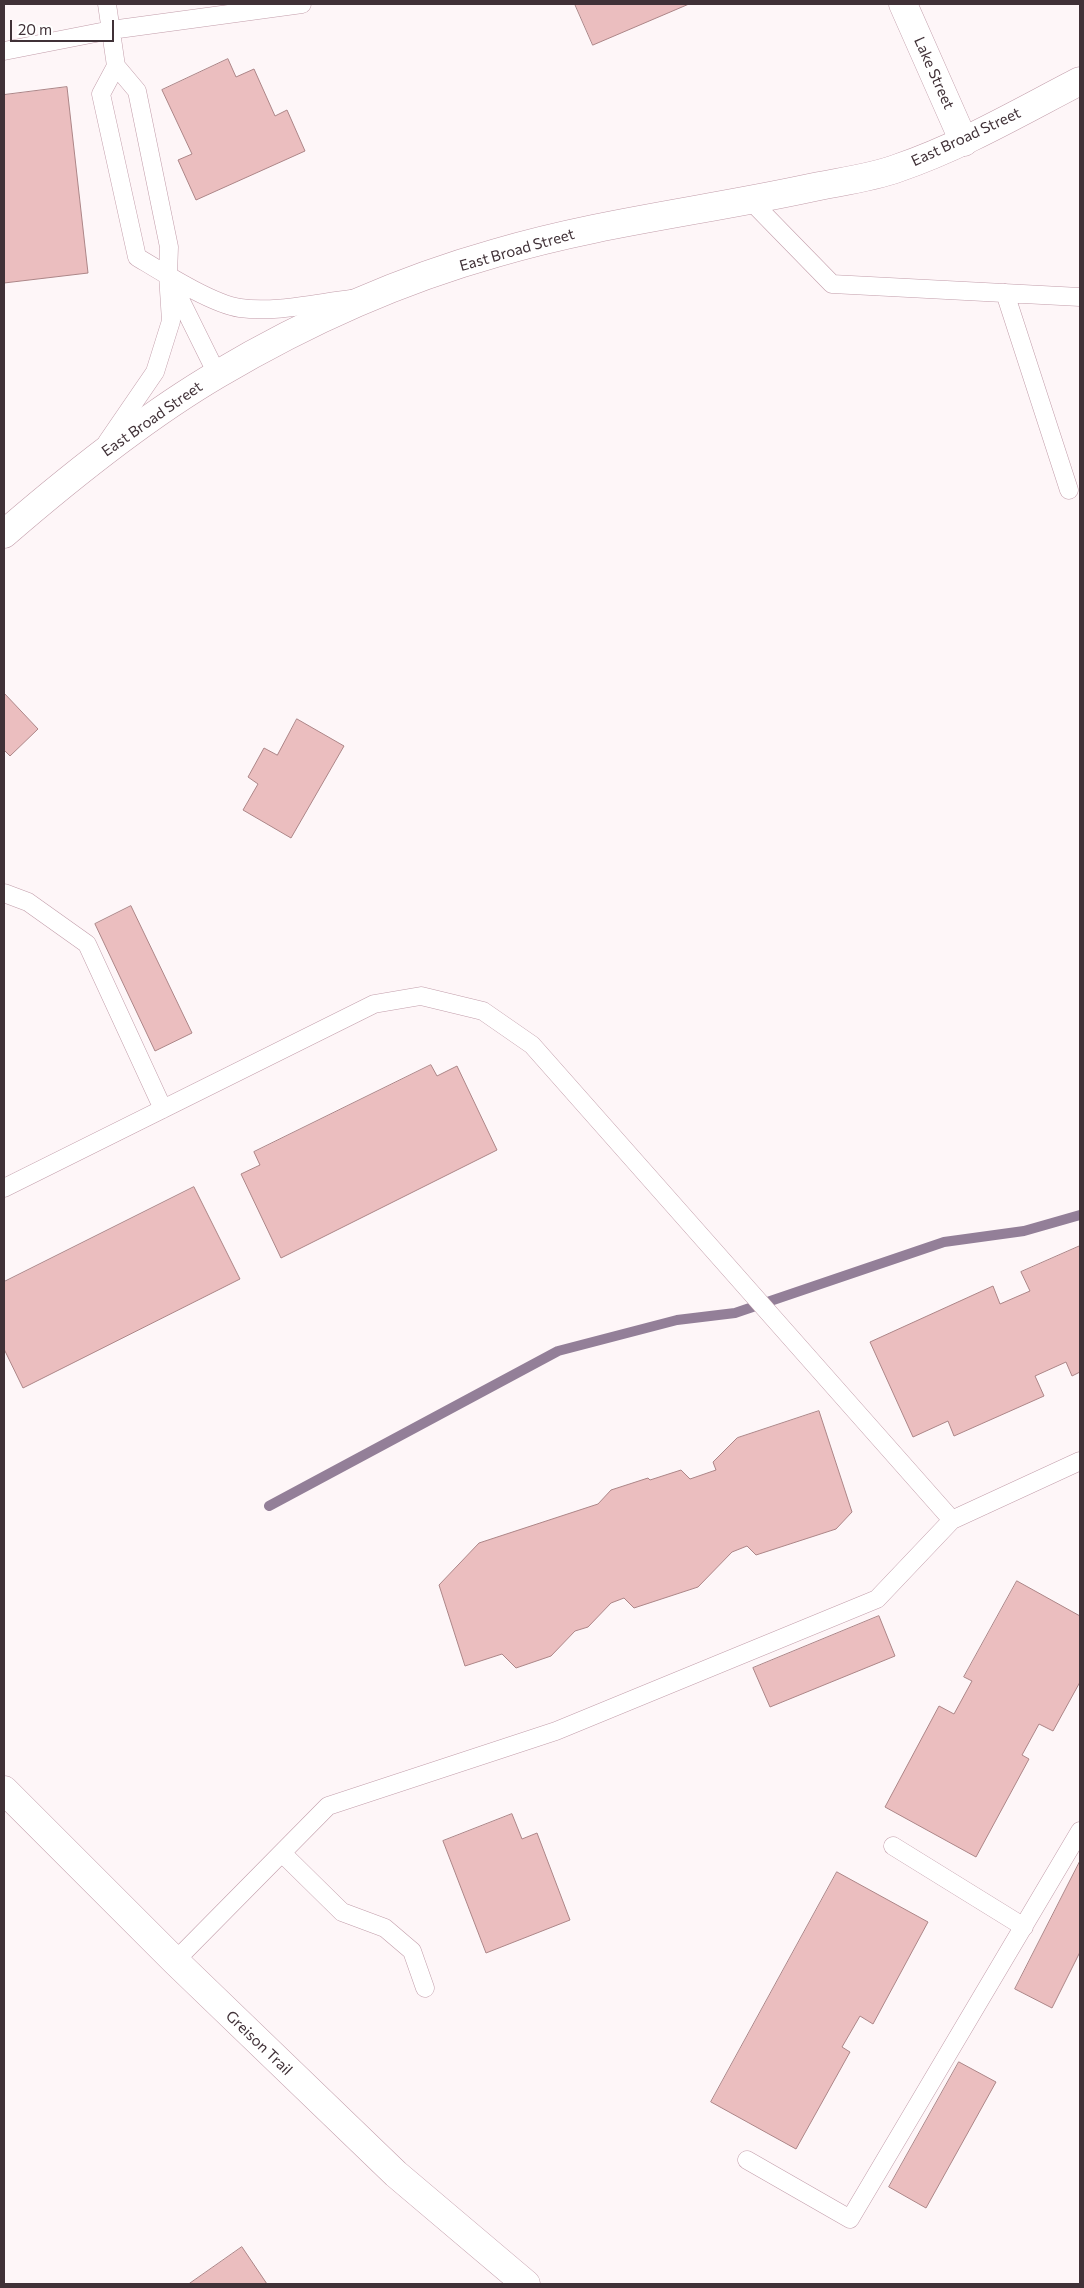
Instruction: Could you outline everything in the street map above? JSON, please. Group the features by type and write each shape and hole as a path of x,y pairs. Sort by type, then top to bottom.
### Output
{"street":[{"name":"Lake Street","path":"903,4 964,142"},
{"name":"East Broad Street","path":"4,534 70,477 217,374 279,340 370,296 495,253 591,230 751,201 895,169 964,142 1080,81"},
{"name":"Greison Trail","path":"4,1790 175,1961 396,2174 526,2284"}],"lane":[{"path":"94,460 155,372 171,321 168,247 137,91 116,66 107,4"},
{"path":"4,52 111,30 302,4"},
{"path":"116,66 102,94 137,257 208,296 239,308 265,309 370,296"},
{"path":"751,201 832,284 1080,297"},
{"path":"168,275 217,374"},
{"path":"1005,292 1069,490"},
{"path":"4,893 28,902 87,944 163,1109"},
{"path":"4,1188 374,1004 421,996 482,1011 532,1045 952,1520"},
{"path":"175,1961 328,1806 556,1731 877,1599 952,1520 1080,1462"},
{"path":"747,2160 850,2219 1080,1831"},
{"path":"893,1846 1024,1927"},
{"path":"282,1853 342,1912 385,1928 412,1951 425,1988"}],"building":[{"path":"575,4 689,4 593,45"},
{"path":"228,59 236,77 254,69 275,116 287,110 305,151 196,200 178,160 192,154 162,90"},
{"path":"67,87 88,273 4,283 4,95"},
{"path":"4,693 38,729 10,756 4,750"},
{"path":"297,719 344,746 291,838 243,810 258,784 248,777 264,748 277,755"},
{"path":"131,906 192,1033 155,1051 95,924"},
{"path":"431,1065 437,1076 457,1066 497,1150 281,1258 241,1174 260,1165 254,1152"},
{"path":"194,1187 240,1279 23,1388 4,1349 4,1282"},
{"path":"1080,1246 1080,1372 1072,1376 1066,1362 1035,1376 1044,1396 954,1436 948,1421 913,1437 870,1342 993,1286 1000,1304 1030,1291 1021,1272"},
{"path":"819,1411 852,1512 836,1529 756,1555 747,1546 732,1552 698,1587 634,1608 624,1598 611,1603 588,1627 575,1631 551,1656 516,1668 502,1654 465,1666 439,1585 479,1543 598,1504 611,1490 648,1478 650,1480 681,1470 690,1479 716,1470 713,1462 737,1438"},
{"path":"1017,1581 1080,1616 1080,1682 1053,1731 1039,1724 1022,1755 1029,1759 976,1857 885,1807 939,1706 954,1714 972,1681 964,1677"},
{"path":"879,1616 895,1656 770,1707 753,1668"},
{"path":"512,1814 522,1839 537,1833 570,1920 486,1953 443,1841"},
{"path":"1080,1861 1080,1952 1052,2008 1015,1989"},
{"path":"837,1872 928,1922 873,2024 860,2016 842,2047 850,2052 796,2149 711,2102"},
{"path":"959,2062 996,2082 926,2208 889,2187"},
{"path":"242,2247 267,2284 189,2284"}],"waterway":[{"path":"269,1506 558,1351 677,1320 735,1313 944,1242 1024,1231 1080,1215"}]}
